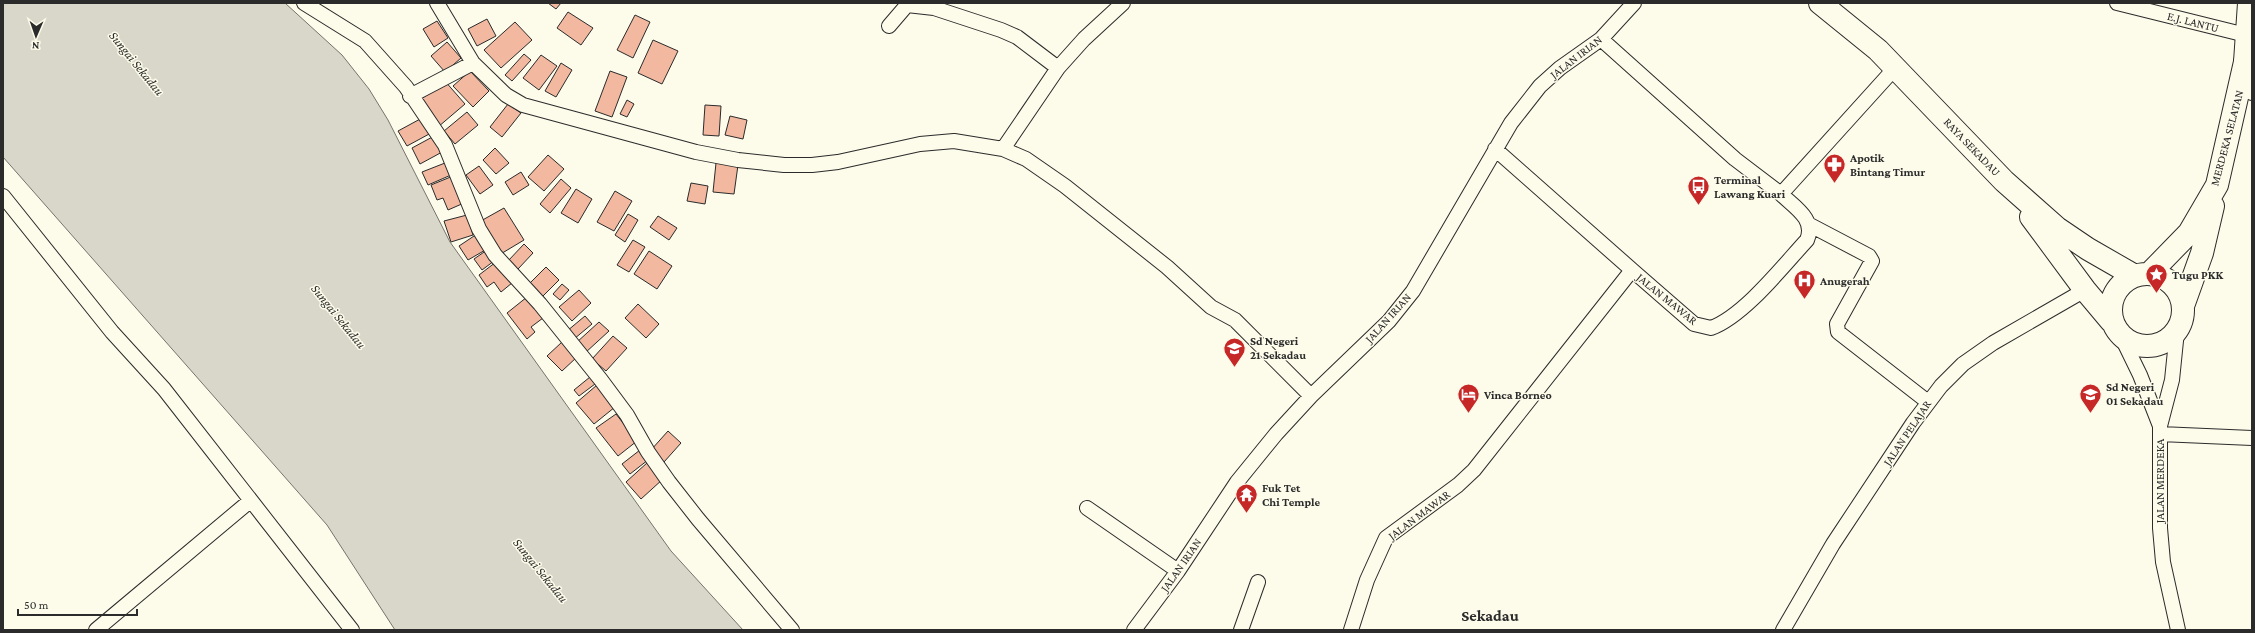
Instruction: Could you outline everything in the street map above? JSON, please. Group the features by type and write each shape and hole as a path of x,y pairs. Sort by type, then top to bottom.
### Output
{"main road":[{"name":"RAYA SEKADAU","path":"1820,3 1878,50 2004,181 2057,228 2088,249 2142,275"},
{"name":"MERDEKA SELATAN","path":"2142,275 2189,232 2217,185 2247,89 2249,3"},
{"name":"JALAN MERDEKA","path":"2004,181 2085,290 2117,329"},
{"path":"2183,306 2180,296 2168,280 2142,275 2127,280 2114,293 2110,312 2117,329 2130,343 2147,347 2164,342 2177,331 2182,319 2183,306 2202,253 2217,185"}],"street":[{"path":"304,3 364,41 395,74 445,145 479,229 495,255 540,304 601,380 627,415 648,452 674,488 792,630"},
{"path":"437,3 473,63 506,95 523,105 696,152 738,160 812,165 838,162 920,144 954,141 1003,149 1026,159 1065,186 1167,267 1211,307 1235,320 1311,396"},
{"path":"1003,149 1058,68 1084,39 1123,3"},
{"name":"JALAN IRIAN","path":"1134,630 1178,571 1237,482 1276,434 1311,396 1389,321 1413,291 1511,123 1540,86 1560,68 1601,39 1634,3"},
{"name":"E.J. LANTU","path":"2117,3 2248,49"},
{"path":"889,26 907,5 934,8 1009,34 1058,68"},
{"path":"1601,39 1730,154 1781,194 1810,225 1869,256 1872,261 1837,324 1838,332 1928,402"},
{"path":"410,96 473,63"},
{"path":"1781,194 1895,68"},
{"path":"1495,149 1632,270"},
{"path":"3,196 112,332 164,389 352,630"},
{"name":"JALAN MAWAR","path":"1351,630 1367,580 1386,538 1458,485 1474,470 1632,270 1694,324 1711,328 1731,319 1772,278 1807,240 1810,225"},
{"name":"JALAN PELAJAR","path":"1783,630 1833,544 1928,402 1963,364 1979,352 2085,290"},
{"name":"JALAN MERDEKA","path":"2117,329 2140,375 2160,430 2160,528 2163,562 2178,630"},
{"path":"2177,331 2172,380 2160,430 2252,438"},
{"path":"96,630 250,501"},
{"path":"1087,508 1178,571"},
{"path":"1241,630 1258,582"}],"water":[{"name":"Sungai Sekadau","path":"3,3 285,3 342,55 369,89 388,120 450,242 671,551 743,630 395,630 327,525 3,157"}],"building":[{"path":"548,3 561,3 556,9"},
{"path":"568,12 593,28 581,45 557,28"},
{"path":"635,15 650,22 633,58 617,50"},
{"path":"487,19 496,36 477,46 468,29"},
{"path":"437,21 448,38 434,47 423,29"},
{"path":"515,22 532,40 501,68 484,50"},
{"path":"653,40 678,51 662,84 638,73"},
{"path":"447,42 461,58 445,72 431,56"},
{"path":"524,54 531,60 512,81 505,75"},
{"path":"541,55 557,66 539,90 523,78"},
{"path":"561,63 572,70 556,97 545,91"},
{"path":"470,71 489,91 473,107 453,86"},
{"path":"610,71 627,77 612,117 595,111"},
{"path":"444,80 465,104 438,127 417,103"},
{"path":"627,100 634,104 627,117 620,114"},
{"path":"508,104 521,113 502,137 490,127"},
{"path":"705,105 721,106 719,136 703,135"},
{"path":"467,112 478,125 455,144 444,131"},
{"path":"730,116 747,120 743,139 725,135"},
{"path":"422,118 431,133 407,146 398,131"},
{"path":"436,135 444,151 420,164 412,148"},
{"path":"495,148 509,163 496,174 483,160"},
{"path":"548,155 564,169 544,191 528,177"},
{"path":"445,163 451,175 428,185 422,172"},
{"path":"716,163 738,165 734,194 713,192"},
{"path":"479,166 493,185 480,194 466,175"},
{"path":"521,172 529,185 513,195 505,182"},
{"path":"453,176 464,203 448,210 443,198 437,200 431,185"},
{"path":"561,179 571,188 550,213 540,204"},
{"path":"691,183 708,186 705,204 687,201"},
{"path":"576,189 592,199 578,223 561,213"},
{"path":"615,191 632,201 614,231 597,222"},
{"path":"504,208 524,240 499,255 479,222"},
{"path":"628,214 638,220 625,242 615,235"},
{"path":"467,215 473,235 451,242 444,221"},
{"path":"658,216 677,228 669,240 650,227"},
{"path":"477,234 487,249 468,260 459,246"},
{"path":"633,240 645,247 629,272 617,265"},
{"path":"524,244 533,253 518,269 508,261"},
{"path":"487,250 494,261 482,270 474,259"},
{"path":"649,251 672,266 657,289 634,274"},
{"path":"496,262 512,283 501,292 494,282 487,287 479,275"},
{"path":"546,267 559,280 540,299 527,286"},
{"path":"562,284 569,290 560,300 553,294"},
{"path":"579,290 591,303 572,321 559,307"},
{"path":"527,297 543,318 531,327 535,332 527,339 507,313"},
{"path":"638,304 659,324 646,338 625,318"},
{"path":"585,316 592,324 574,339 567,331"},
{"path":"599,322 609,331 585,353 576,343"},
{"path":"613,336 627,348 606,371 592,359"},
{"path":"562,342 577,357 562,371 547,356"},
{"path":"590,377 595,384 579,396 574,390"},
{"path":"597,385 615,407 594,424 576,403"},
{"path":"616,414 637,441 618,456 596,428"},
{"path":"668,431 681,443 664,462 651,450"},
{"path":"640,450 648,460 630,474 622,464"},
{"path":"648,462 663,479 641,499 626,482"}],"place":[{"name":"Apotik Bintang Timur","path":"1835,184"},
{"name":"Terminal Lawang Kuari","path":"1699,206"},
{"name":"Tugu PKK","path":"2156,294"},
{"name":"Anugerah","path":"1804,300"},
{"name":"Sd Negeri 21 Sekadau","path":"1234,368"},
{"name":"Vinca Borneo","path":"1468,414"},
{"name":"Sd Negeri 01 Sekadau","path":"2090,414"},
{"name":"Fuk Tet Chi Temple","path":"1247,514"}],"district":[{"name":"Sekadau","path":"1490,615"}]}
